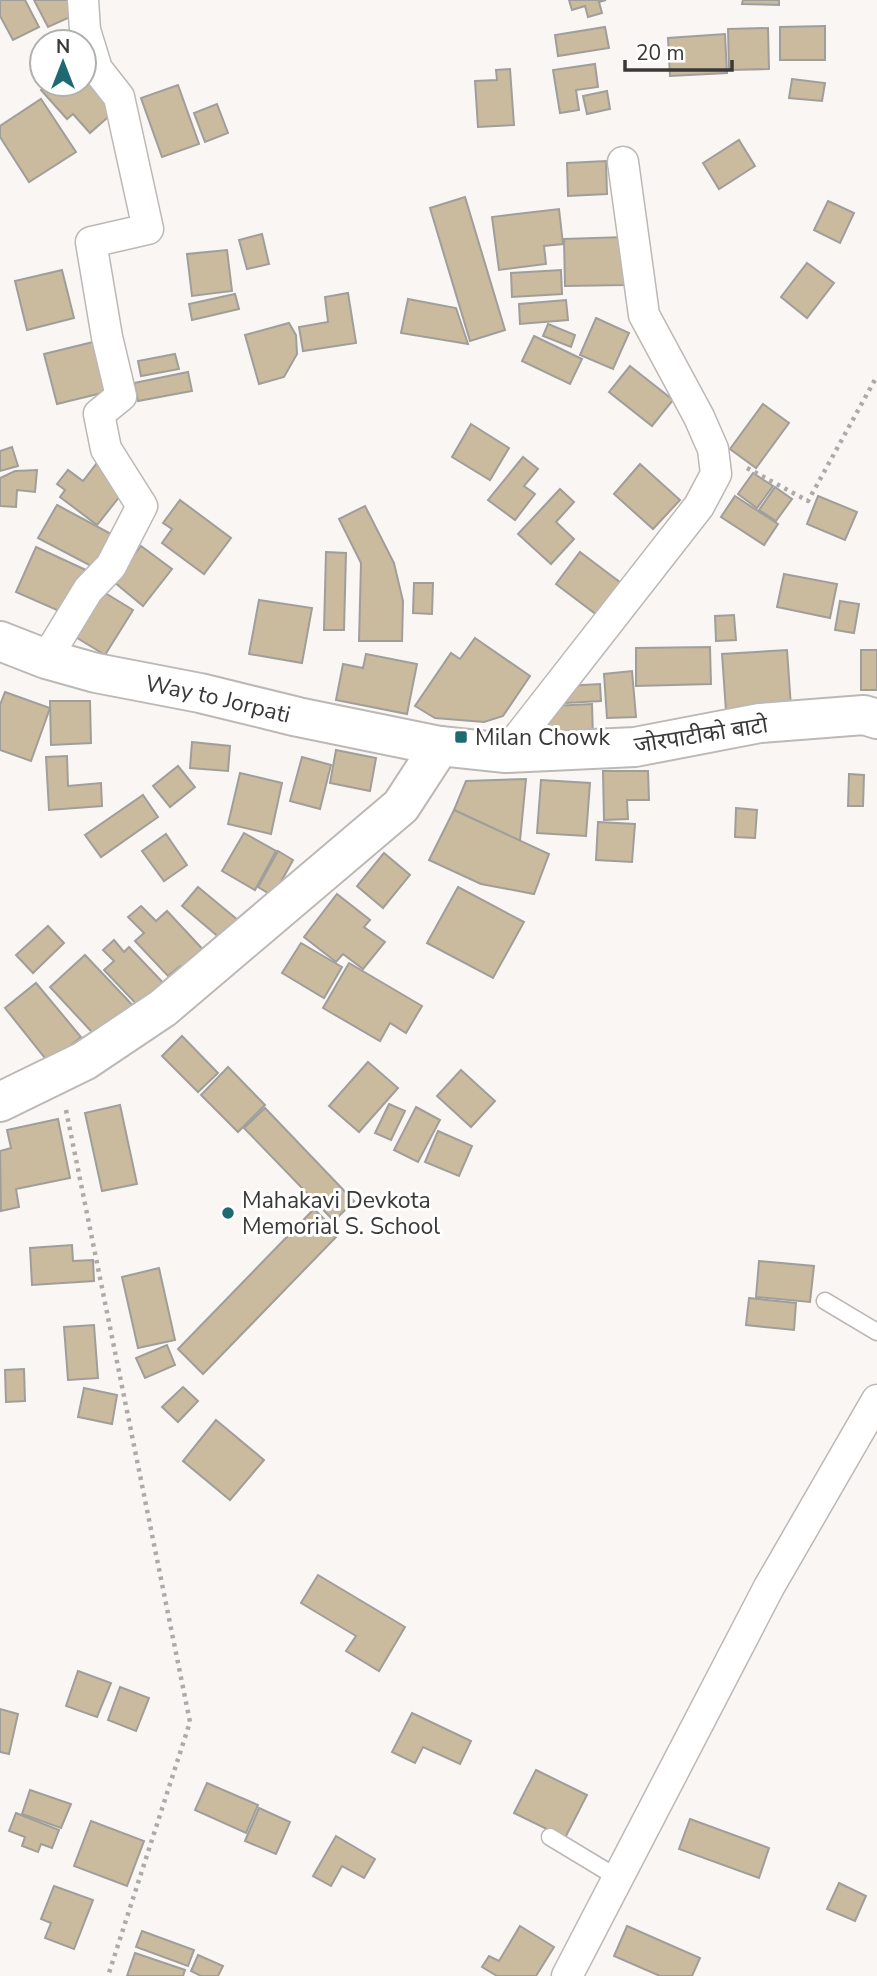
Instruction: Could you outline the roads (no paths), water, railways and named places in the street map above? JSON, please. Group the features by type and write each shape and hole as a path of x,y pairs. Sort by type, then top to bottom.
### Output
{"street":[{"path":"46,659 88,590 111,566 142,506 106,449 99,414 121,396 107,337 91,242 148,229 119,97 97,69 85,30 83,0"},
{"path":"506,753 699,506 716,474 713,449 699,417 645,315 622,162"},
{"name":"Way to Jorpati","path":"0,640 46,659 96,673 440,746"},
{"name":"जोरपाटीको बाटो","path":"440,746 506,753 635,747 760,723 864,715 877,719"},
{"path":"0,1102 84,1061 163,1009 401,806 440,746"},
{"path":"567,1976 769,1587 877,1400"}],"lane":[{"path":"825,1301 877,1332"},
{"path":"550,1837 618,1878"}],"place":[{"name":"Milan Chowk","path":"461,737"},
{"name":"Mahakavi Devkota Memorial S. School","path":"228,1213"}]}
